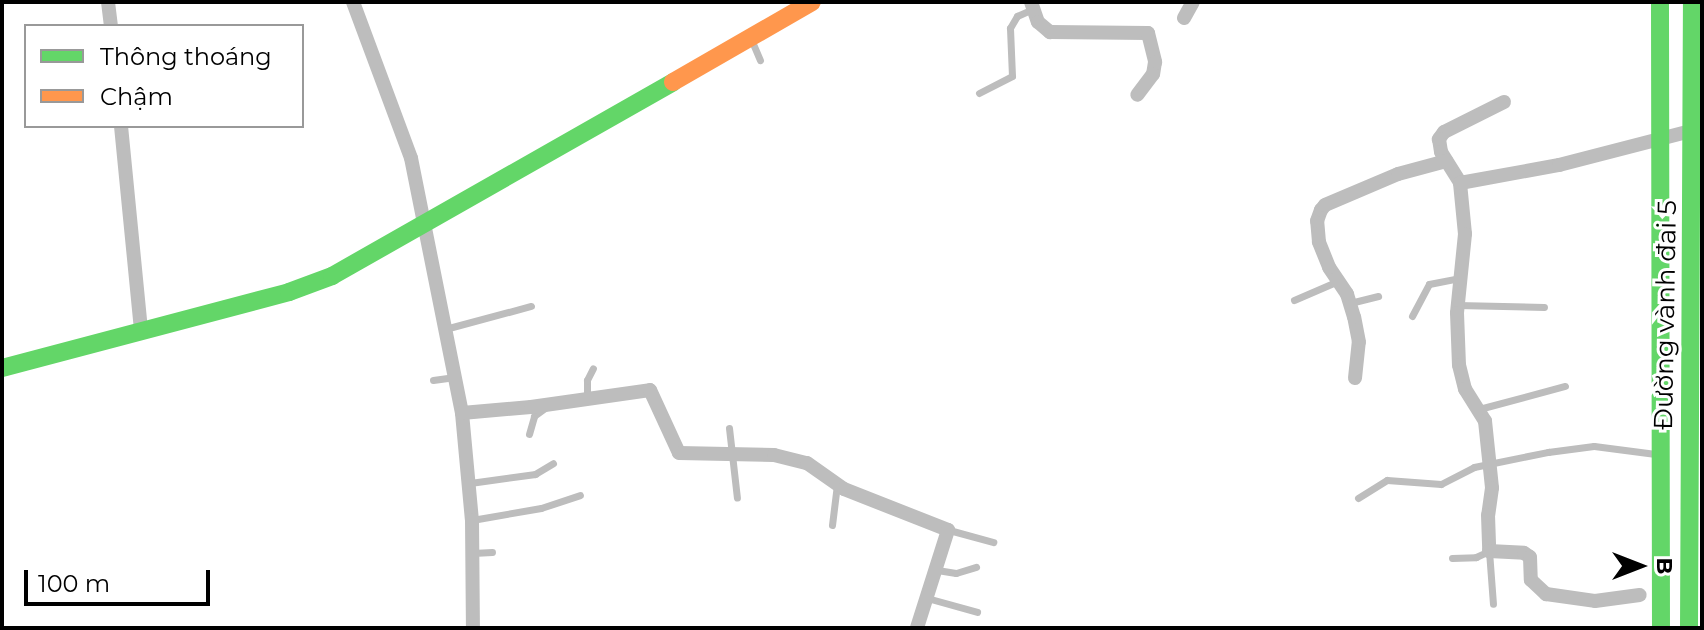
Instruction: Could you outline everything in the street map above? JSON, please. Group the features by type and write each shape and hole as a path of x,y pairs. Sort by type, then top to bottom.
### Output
{"main road":[{"path":"2,368 310,285 812,2"},
{"name":"Đường vành đai 5","path":"1660,2 1661,628"},
{"name":"Đường vành đai 5","path":"1689,628 1698,129 1692,2"}],"street":[{"path":"108,2 111,24"},
{"path":"353,2 405,138 462,413 472,520 473,628"},
{"path":"1184,18 1193,2"},
{"path":"1032,5 1044,29 1050,32 1148,33 1155,62 1153,74 1137,95"},
{"path":"1504,102 1444,132 1439,145 1460,183 1465,234 1457,305 1461,378 1485,421 1492,488 1488,515 1489,551 1524,553 1530,557 1531,580 1546,594 1595,601 1640,595"},
{"path":"121,128 141,329"},
{"path":"1460,183 1559,165 1698,129"},
{"path":"1355,378 1359,342 1350,303 1340,281 1329,267 1319,242 1317,221 1325,205 1398,174 1446,161"},
{"path":"462,413 650,390 679,453 791,458 821,470 837,484 948,530 917,628"}],"lane":[{"path":"979,93 1012,76 1010,28 1017,16 1032,5"},
{"path":"750,37 760,60"},
{"path":"1412,316 1429,284 1460,278"},
{"path":"1294,300 1340,281"},
{"path":"1350,303 1378,296"},
{"path":"1457,305 1544,307"},
{"path":"445,329 531,306"},
{"path":"587,398 587,380 593,368"},
{"path":"433,380 455,377"},
{"path":"1479,409 1565,386"},
{"path":"529,434 534,416 550,404"},
{"path":"729,428 737,498"},
{"path":"1358,498 1387,480 1441,484 1474,467 1594,446 1655,454"},
{"path":"470,483 535,474 553,463"},
{"path":"832,525 837,484"},
{"path":"472,520 541,508 580,495"},
{"path":"948,530 993,542"},
{"path":"1452,558 1476,557 1489,551 1493,604"},
{"path":"473,553 492,552"},
{"path":"937,570 956,573 976,567"},
{"path":"927,598 977,612"}],"traffic: fast":[{"path":"1660,2 1661,628"},
{"path":"1689,628 1692,2"},
{"path":"2,368 289,292 332,276 673,82"}],"traffic: slow":[{"path":"673,82 812,2"}]}
